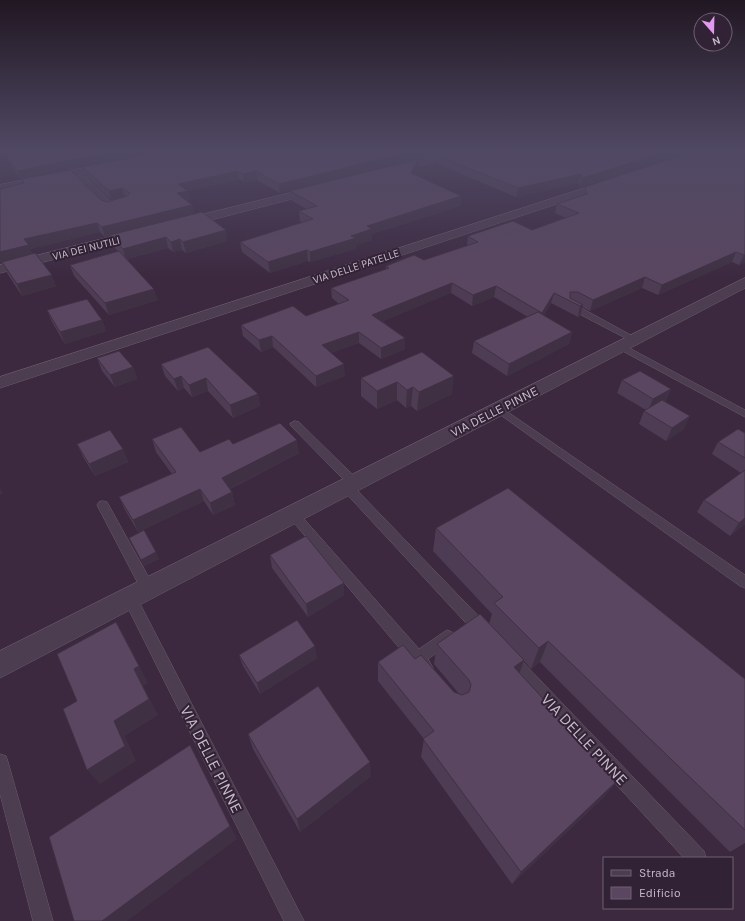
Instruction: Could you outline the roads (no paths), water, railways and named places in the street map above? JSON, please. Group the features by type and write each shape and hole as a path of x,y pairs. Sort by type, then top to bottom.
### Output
{"street":[{"path":"94,192 108,206 125,202"},
{"path":"168,227 306,192"},
{"name":"VIA DELLE PATELLE","path":"0,383 582,192"},
{"name":"VIA DEI NUTILI","path":"0,269 153,231"},
{"name":"VIA DELLE PINNE","path":"0,664 745,282"}],"lane":[{"path":"571,306 627,343 745,414"},
{"path":"499,408 745,582"},
{"name":"VIA DELLE PINNE","path":"295,424 497,646 696,857"},
{"name":"VIA DELLE PINNE","path":"103,505 139,593 294,921"},
{"path":"293,514 432,676"},
{"path":"417,658 473,620"},
{"path":"0,762 43,921"}]}
